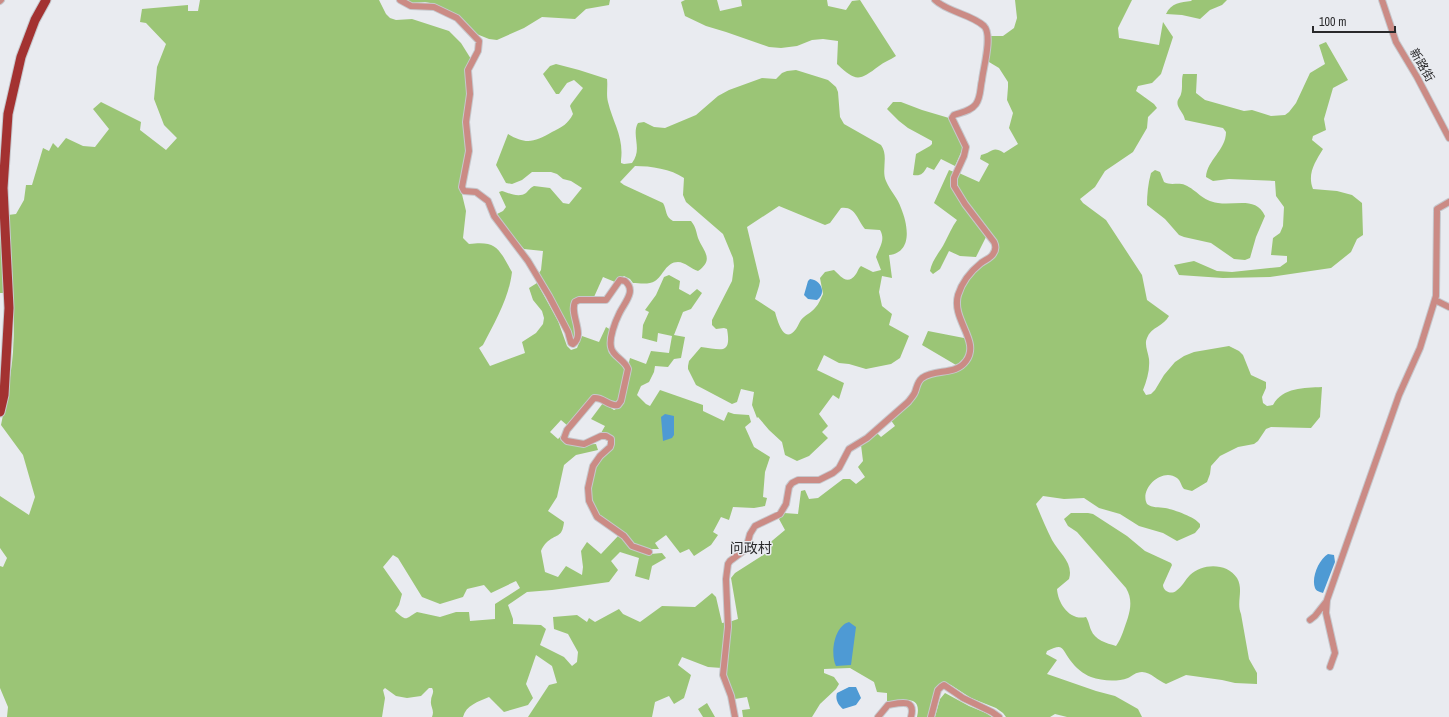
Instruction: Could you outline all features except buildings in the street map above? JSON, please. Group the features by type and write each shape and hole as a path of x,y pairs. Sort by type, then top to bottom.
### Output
{"main road":[{"path":"0,412 4,395 9,308 1,189 8,114 25,44 35,20 46,0"}],"street":[{"path":"400,0 411,6 432,6 457,18 478,40 479,48 468,70 470,94 466,122 469,151 462,187 464,192 476,192 488,201 494,216 528,261 549,296 568,332 571,343 573,344 576,342 578,336 576,316 573,308 575,302 579,300 606,300 620,280 625,281 628,284 630,291 629,296 617,318 610,345 612,351 625,363 628,369 621,401 618,405 613,406 601,398 594,398 567,430 564,438 567,441 584,444 601,436 606,436 611,439 610,447 600,456 593,466 588,488 589,501 597,517 624,536 632,546 650,552"},
{"path":"735,717 731,696 723,675 728,627 726,579 728,564 746,549 750,534 755,526 780,514 786,504 789,488 792,483 798,480 819,480 834,473 849,449 867,438 908,402 920,380 934,373 958,369 967,361 970,353 970,345 966,330 959,318 958,296 971,272 993,255 996,246 965,204 954,186 954,178 964,156 966,147 952,118 954,115 976,105 986,64 987,32 984,26 935,0"},
{"name":"新路街","path":"1382,0 1396,42 1417,77 1449,138"},
{"path":"1330,667 1335,653 1326,613 1327,600 1399,395 1420,348 1435,300 1437,209 1449,202"},
{"path":"1435,300 1449,306"},
{"path":"1310,620 1315,616 1327,600"},
{"path":"931,717 938,690 940,686 944,685 963,698 999,717"},
{"path":"878,717 888,705 906,703 910,704 912,708 911,717"}],"green space":[{"path":"200,0 379,0 386,14 390,18 396,20 412,19 449,31 461,43 471,59 468,93 464,115 467,153 460,186 466,211 463,238 469,244 479,243 492,245 500,252 512,272 508,291 501,310 483,345 479,348 490,366 525,353 522,342 536,333 543,324 544,318 542,311 533,300 529,288 537,283 558,321 567,346 571,350 577,348 582,336 599,342 606,327 611,330 609,353 614,356 625,371 620,397 617,402 612,402 601,396 595,396 568,426 561,420 550,432 558,439 561,436 562,440 580,445 596,444 598,450 576,455 564,465 557,497 548,511 564,522 562,531 546,543 541,550 545,572 558,577 566,566 582,575 583,567 581,551 587,542 601,554 619,535 633,549 648,554 662,553 666,558 652,566 649,580 635,576 639,558 620,552 611,561 618,570 609,582 527,592 508,605 513,619 513,624 541,625 546,629 540,645 564,657 572,666 577,662 578,652 568,634 554,629 553,617 577,615 587,622 589,618 595,622 619,609 623,614 640,622 662,606 695,607 712,593 716,597 722,623 727,622 722,668 708,667 682,657 678,665 691,675 684,698 674,704 669,696 655,702 652,717 528,717 549,685 557,683 552,666 536,655 526,684 533,698 528,705 504,712 489,697 470,707 463,717 432,717 432,688 429,688 421,696 407,698 396,696 385,688 383,690 385,698 382,717 7,717 8,707 0,688 0,566 3,567 7,558 0,548 0,496 29,515 35,497 23,455 1,425 11,371 14,335 13,284 8,215 16,214 24,200 26,185 32,185 43,148 49,151 53,143 58,148 66,138 83,146 95,147 109,129 93,109 101,102 141,122 140,130 166,150 177,138 164,125 154,99 157,67 166,44 146,23 140,22 142,9 188,5 188,11 198,11","holes":["393,555 398,558 422,597 440,604 463,597 467,589 484,585 491,593 516,581 520,588 495,604 495,619 470,621 469,612 456,612 440,617 417,612 408,618 404,618 395,611 399,605 402,594 383,567"]},
{"path":"404,0 610,0 609,5 586,9 575,19 542,17 524,28 497,40 489,39 474,33 435,4 425,2 413,3"},
{"path":"685,0 717,0 720,11 742,6 741,0 827,0 828,6 846,10 852,1 860,0 896,56 883,63 867,75 862,77 853,76 837,64 838,41 823,39 812,40 797,46 781,48 769,47 706,26 685,16 681,2"},
{"path":"1015,0 1132,0 1118,28 1119,38 1159,45 1163,22 1173,37 1161,74 1152,83 1138,86 1136,91 1154,104 1157,108 1148,117 1147,128 1133,152 1105,171 1095,187 1080,199 1083,203 1106,220 1142,275 1147,300 1169,316 1164,322 1151,331 1146,340 1149,363 1148,375 1143,390 1146,395 1151,394 1155,390 1164,375 1175,362 1184,356 1194,352 1229,346 1239,351 1243,355 1251,375 1266,382 1266,388 1262,397 1263,403 1267,406 1273,405 1277,399 1288,392 1301,388 1322,387 1320,417 1311,428 1271,427 1266,429 1258,441 1254,444 1238,447 1220,456 1211,466 1207,482 1192,491 1184,489 1178,479 1171,475 1159,477 1153,481 1146,492 1145,498 1147,504 1153,507 1165,508 1179,512 1189,516 1200,524 1200,527 1195,533 1177,541 1163,533 1139,526 1120,514 1099,508 1084,498 1064,499 1043,496 1036,504 1052,540 1068,563 1070,573 1069,579 1057,589 1062,606 1070,614 1080,618 1086,617 1095,636 1108,644 1116,646 1122,634 1130,610 1129,594 1126,588 1077,532 1068,526 1064,519 1071,513 1093,514 1127,536 1145,551 1171,563 1172,565 1163,585 1164,589 1168,592 1172,593 1176,591 1190,575 1201,568 1215,566 1221,567 1233,573 1239,582 1239,605 1249,659 1257,673 1257,684 1235,683 1186,675 1166,684 1145,672 1136,673 1128,678 1119,680 1100,679 1091,677 1082,672 1072,663 1062,648 1056,647 1047,651 1046,654 1057,660 1047,674 1115,696 1138,709 1142,717 1067,717 1055,714 1050,717 1006,717 996,708 971,698 951,685 943,683 939,685 934,693 928,717 917,717 918,709 913,701 887,701 887,693 877,692 874,682 850,668 824,669 824,673 834,677 839,684 836,689 820,704 812,717 743,717 742,710 750,709 747,697 735,699 727,681 725,668 729,622 738,619 731,578 735,573 771,550 767,545 785,530 779,519 784,513 798,514 801,491 805,490 809,499 818,498 843,479 850,479 856,484 865,477 858,467 863,461 861,445 877,433 881,437 895,426 890,419 907,405 916,382 953,369 956,365 922,345 928,331 964,338 964,331 959,310 959,301 962,292 971,277 997,251 958,191 955,183 959,173 979,182 989,164 980,159 981,155 992,150 997,150 1004,153 1018,144 1009,128 1013,113 1007,100 1008,82 999,68 989,62 989,36 1003,36 1014,28 1017,18"},
{"path":"1192,0 1227,0 1222,5 1210,10 1200,19 1182,15 1166,14 1173,5"},
{"path":"1326,42 1348,80 1333,88 1324,119 1326,130 1313,136 1312,140 1323,149 1311,173 1311,184 1313,189 1337,191 1352,195 1362,203 1363,235 1357,239 1351,252 1331,268 1270,277 1223,278 1179,275 1174,265 1194,261 1217,271 1232,272 1280,267 1287,262 1287,256 1271,255 1273,238 1280,233 1283,226 1284,207 1276,196 1275,181 1229,179 1213,181 1206,177 1210,165 1223,144 1226,132 1223,128 1185,120 1178,104 1182,91 1183,74 1197,74 1196,93 1205,100 1244,111 1252,110 1271,116 1285,115 1296,103 1310,73 1325,64 1319,45"},
{"path":"556,64 607,79 608,102 620,137 622,152 621,163 624,164 632,163 637,153 636,128 638,123 644,122 654,127 665,128 696,115 718,96 729,90 762,78 776,79 782,73 796,70 828,80 836,87 838,92 840,117 844,124 881,145 885,158 885,177 901,208 907,230 907,237 902,249 897,253 889,255 892,278 882,276 879,292 882,306 892,314 889,325 909,336 900,358 891,364 866,369 839,363 824,355 817,370 844,383 839,399 833,395 819,414 828,426 822,432 828,438 809,456 797,461 785,455 782,442 758,417 757,418 752,405 754,392 741,389 737,402 732,404 696,385 688,369 689,361 701,347 723,349 728,343 727,329 716,329 712,325 712,320 732,281 734,266 733,258 723,234 686,202 683,195 684,178 673,172 635,166 620,182 663,203 667,215 673,221 691,221 695,227 698,238 706,255 706,263 698,271 683,263 678,262 670,264 658,279 644,284 633,283 630,279 624,276 615,282 603,277 594,297 573,301 574,338 572,340 550,291 539,273 541,270 543,251 524,249 499,220 497,214 503,211 506,207 499,192 502,191 514,195 520,195 526,193 534,186 550,188 563,203 569,204 582,188 551,172 532,172 522,180 512,184 506,183 496,165 508,134 520,140 535,140 562,127 567,123 573,114 570,106 583,88 574,80 567,83 559,94 556,94 543,74 550,66","holes":["779,206 825,225 830,223 841,208 846,208 850,209 856,214 865,229 880,230 882,234 882,241 876,257 881,270 873,272 861,266 850,280 844,279 834,270 825,272 820,278 823,294 819,303 801,320 792,333 785,333 780,326 775,312 755,299 760,281 747,227"]},
{"path":"893,102 901,102 949,118 963,148 955,166 941,159 934,170 927,167 922,174 913,175 916,154 930,146 932,141 908,128 887,109"},
{"path":"949,170 954,172 951,184 954,192 987,235 976,257 960,256 949,251 940,269 933,274 930,271 932,263 957,220 934,203"},
{"path":"1155,170 1160,172 1164,182 1169,184 1185,185 1212,202 1225,204 1251,204 1261,210 1265,216 1256,237 1250,258 1245,260 1234,259 1211,243 1179,235 1165,219 1147,205 1150,177 1151,173"},
{"path":"1,230 5,293 0,293"},
{"path":"669,275 680,281 679,289 690,295 697,289 702,293 691,309 683,312 674,335 685,337 681,358 674,359 668,367 655,366 649,382 641,386 637,395 650,406 660,390 703,405 703,411 724,421 728,412 749,415 751,422 745,427 754,447 770,457 765,472 763,497 767,498 765,506 754,508 733,507 729,520 721,517 713,532 718,535 711,545 694,556 689,549 680,553 666,535 655,543 659,549 643,549 634,545 598,515 590,494 597,464 614,446 614,440 601,433 605,426 591,419 603,403 614,410 620,407 623,402 631,371 629,362 630,358 646,364 651,351 669,353 672,336 658,333 657,342 642,338 643,325 649,312 645,310 656,295 664,277"},
{"path":"945,693 992,717 935,717 940,699"},
{"path":"707,703 715,717 703,717 698,709"}],"water":[{"path":"810,279 820,284 821,287 822,294 817,300 808,299 804,295"},
{"path":"665,414 674,416 674,435 672,438 663,441 661,417"},
{"path":"1328,554 1334,555 1335,562 1323,593 1316,589 1314,579 1319,564"},
{"path":"849,622 856,627 851,665 836,666 833,655 835,641 840,629"},
{"path":"849,687 856,687 861,698 856,705 843,709 837,702 837,693"}],"district":[{"name":"问政村","path":"751,548"}]}
